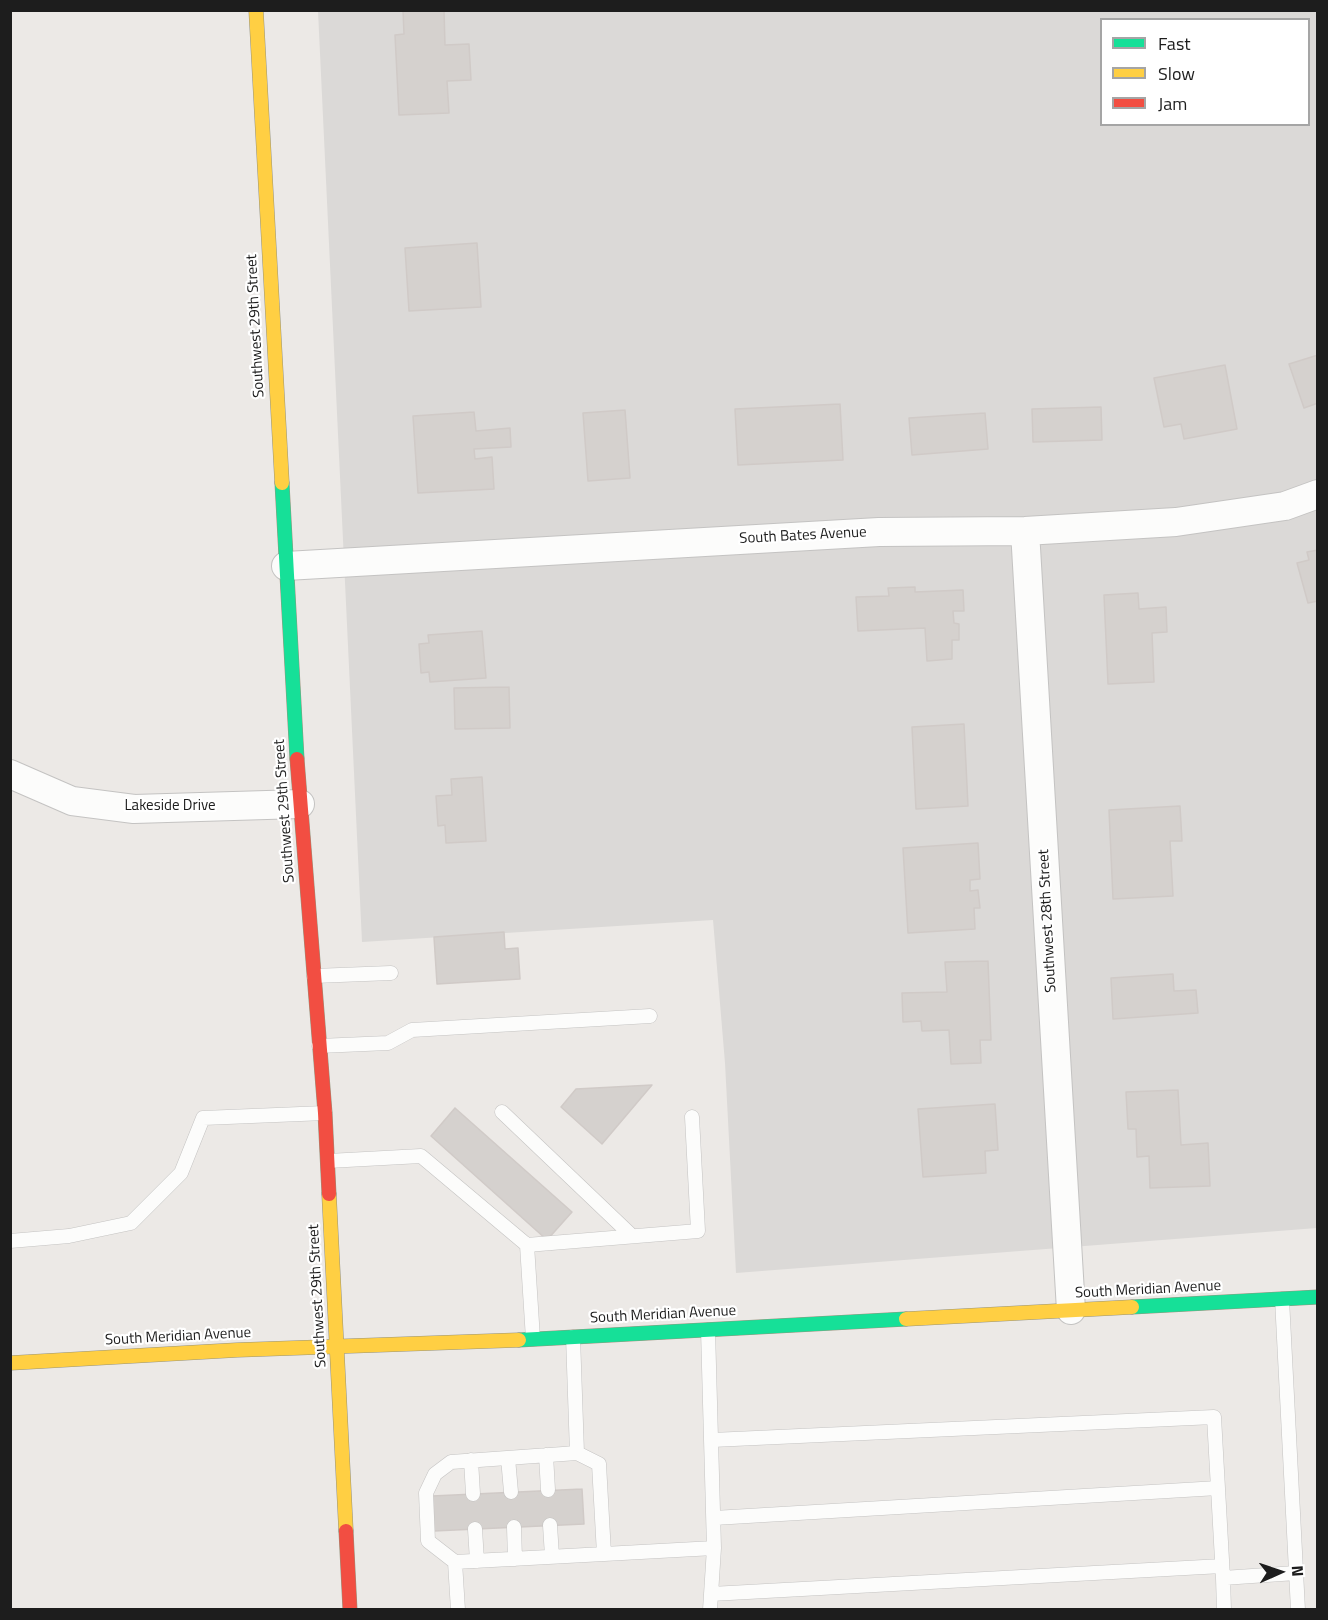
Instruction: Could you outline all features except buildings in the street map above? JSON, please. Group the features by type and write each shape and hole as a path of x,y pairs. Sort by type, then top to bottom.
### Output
{"main road":[{"name":"Southwest 29th Street","path":"256,10 300,804 325,1113 350,1610"},
{"name":"South Meridian Avenue","path":"10,1363 337,1346 573,1337 1317,1297"}],"street":[{"name":"South Bates Avenue","path":"286,566 879,532 1025,531 1176,522 1285,506 1317,494"},
{"name":"Southwest 28th Street","path":"1025,531 1071,1310"},
{"name":"Lakeside Drive","path":"10,774 72,801 134,809 300,804"}],"lane":[{"path":"314,976 391,973"},
{"path":"319,1046 388,1043 412,1030 650,1016"},
{"path":"502,1112 631,1235"},
{"path":"10,1241 69,1236 131,1223 181,1173 203,1118 325,1113"},
{"path":"327,1161 421,1156 527,1245 698,1230 692,1117"},
{"path":"527,1245 533,1339"},
{"path":"1282,1299 1298,1610"},
{"path":"708,1329 714,1518 710,1610"},
{"path":"573,1337 577,1453"},
{"path":"712,1440 1214,1418 1224,1610"},
{"path":"604,1554 599,1464 577,1453 451,1462 435,1474 426,1493 428,1541 456,1562 552,1556 604,1554 714,1548"},
{"path":"546,1455 548,1490"},
{"path":"508,1458 511,1492"},
{"path":"471,1460 473,1494"},
{"path":"714,1518 1218,1488"},
{"path":"550,1525 552,1556"},
{"path":"514,1527 515,1559"},
{"path":"475,1529 477,1561"},
{"path":"456,1562 458,1610"},
{"path":"711,1594 1223,1572 1296,1573"}],"shaded area":[{"path":"318,11 1317,11 1317,1228 736,1273 725,1063 713,920 362,942"}],"traffic: fast":[{"path":"282,483 297,759"},
{"path":"1132,1307 1318,1297"},
{"path":"519,1340 906,1319"}],"traffic: slow":[{"path":"256,10 282,483"},
{"path":"329,1194 346,1531"},
{"path":"906,1319 1132,1307"},
{"path":"10,1363 237,1350 519,1340"}],"traffic: jam":[{"path":"297,759 325,1113 329,1194"},
{"path":"346,1531 350,1610"}]}
